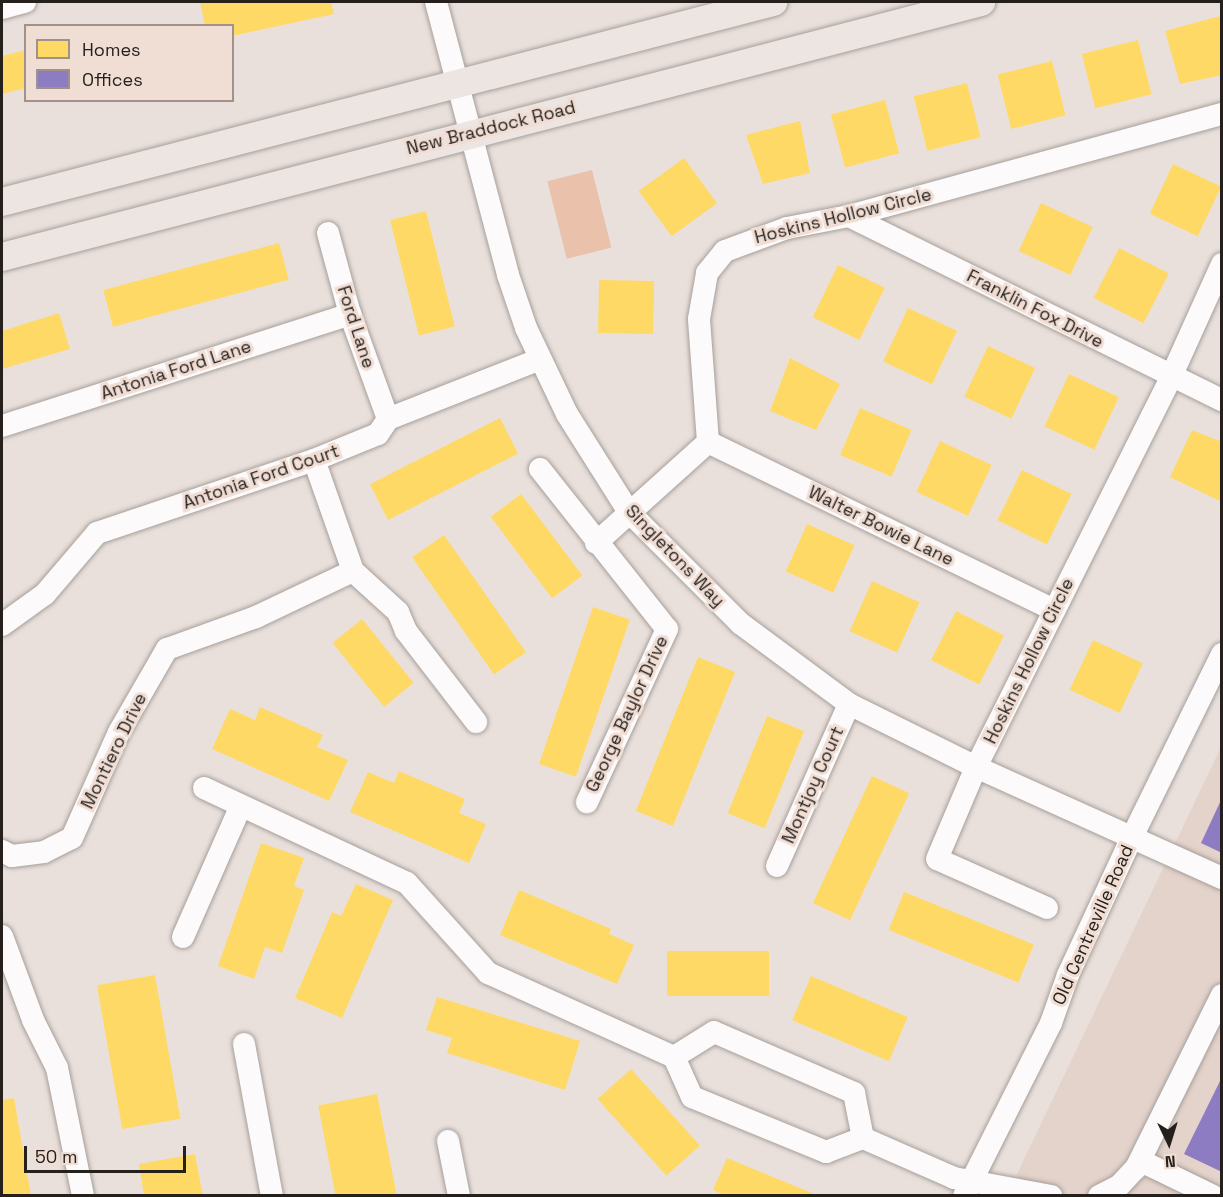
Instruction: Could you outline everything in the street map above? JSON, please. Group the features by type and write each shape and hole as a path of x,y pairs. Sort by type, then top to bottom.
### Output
{"main road":[{"path":"2,202 773,2"},
{"name":"New Braddock Road","path":"2,256 981,2"}],"street":[{"path":"2,8 25,2"},
{"name":"Singletons Way","path":"436,2 508,275 540,359 567,414 629,512 741,624 849,704 976,767 1221,878"},
{"name":"Hoskins Hollow Circle","path":"708,442 699,319 707,273 725,251 752,239 849,216 1221,114"},
{"name":"Franklin Fox Drive","path":"849,216 1221,400"},
{"name":"Ford Lane","path":"328,233 350,314 388,419"},
{"name":"Hoskins Hollow Circle","path":"1047,908 937,859 976,767 1171,377 1221,264"},
{"name":"Antonia Ford Lane","path":"2,426 350,314"},
{"name":"Antonia Ford Court","path":"2,625 45,594 97,533 314,460 378,434 388,419 540,359"},
{"path":"596,543 708,442"},
{"name":"Walter Bowie Lane","path":"708,442 1054,610"},
{"path":"314,460 353,571 398,612 406,631 476,722"},
{"name":"George Baylor Drive","path":"540,469 596,543 667,629 587,802"},
{"name":"Montiero Drive","path":"2,851 12,856 44,852 72,838 119,732 167,649 256,617 353,571"},
{"name":"Old Centreville Road","path":"967,1187 1051,1023 1068,975 1221,654"},
{"name":"Montjoy Court","path":"777,866 849,704"},
{"path":"204,788 240,808 407,883 488,973 674,1057 692,1097 826,1152 863,1138 954,1178 967,1187 1051,1196"},
{"path":"183,937 240,808"},
{"path":"2,936 33,1020 57,1068 83,1196"},
{"path":"1098,1196 1119,1186 1141,1161 1221,995"},
{"path":"674,1057 714,1032 854,1093 863,1138"},
{"path":"243,1044 272,1196"},
{"path":"448,1141 459,1196"},
{"path":"1141,1161 1213,1196"}],"shaded area":[{"path":"592,170 611,248 567,259 547,181"},
{"path":"1221,747 1221,1195 1056,1195 1016,1176"}],"building: Homes":[{"path":"200,2 331,2 334,14 234,36 234,24 205,24"},
{"path":"1220,16 1222,75 1180,84 1165,31"},
{"path":"1138,40 1152,94 1095,108 1082,54"},
{"path":"24,50 24,88 2,94 2,56"},
{"path":"1052,61 1066,115 1011,129 998,75"},
{"path":"967,83 981,137 927,151 914,96"},
{"path":"885,100 899,153 845,168 831,114"},
{"path":"800,121 810,173 763,184 746,135"},
{"path":"684,158 717,203 672,236 639,191"},
{"path":"1173,164 1221,186 1198,236 1150,214"},
{"path":"1041,203 1093,227 1070,275 1019,251"},
{"path":"426,211 455,326 419,335 390,220"},
{"path":"279,243 289,280 113,327 103,290"},
{"path":"1119,248 1169,273 1143,323 1094,298"},
{"path":"838,265 885,288 859,340 813,317"},
{"path":"599,280 654,281 653,334 598,333"},
{"path":"908,308 957,331 932,384 883,361"},
{"path":"59,313 70,349 2,369 2,331"},
{"path":"988,346 1035,368 1011,419 964,397"},
{"path":"790,358 840,384 816,430 770,411"},
{"path":"1069,374 1119,397 1094,450 1044,427"},
{"path":"860,408 912,430 892,477 840,455"},
{"path":"500,418 518,454 388,520 370,484"},
{"path":"1192,430 1222,442 1220,501 1170,477"},
{"path":"940,441 992,465 968,516 916,492"},
{"path":"1022,470 1071,494 1047,544 997,520"},
{"path":"521,494 582,575 552,598 491,517"},
{"path":"807,524 855,545 833,593 786,572"},
{"path":"444,535 526,652 494,675 412,557"},
{"path":"872,581 920,602 897,652 850,631"},
{"path":"593,607 630,620 576,777 539,764"},
{"path":"956,611 1004,636 979,685 931,660"},
{"path":"362,619 414,683 384,707 332,643"},
{"path":"1093,640 1143,663 1120,713 1070,690"},
{"path":"698,657 735,672 673,826 636,811"},
{"path":"260,707 323,735 317,747 348,760 329,801 212,749 230,709 255,720"},
{"path":"767,716 804,731 765,828 728,813"},
{"path":"399,771 465,799 459,813 486,824 469,863 350,812 368,772 394,783"},
{"path":"872,776 909,793 850,920 813,903"},
{"path":"261,843 304,858 294,886 304,890 282,953 265,947 254,979 218,966"},
{"path":"356,884 393,900 342,1018 295,998 332,912 341,916"},
{"path":"519,890 611,929 609,934 634,945 617,984 500,935"},
{"path":"904,892 1034,944 1018,982 889,930"},
{"path":"667,951 769,951 769,996 667,996"},
{"path":"155,975 180,1119 122,1129 97,985"},
{"path":"811,976 908,1017 889,1061 792,1020"},
{"path":"437,997 580,1041 565,1090 447,1053 452,1038 426,1030"},
{"path":"631,1069 700,1146 666,1176 598,1099"},
{"path":"377,1094 397,1196 336,1196 318,1105"},
{"path":"14,1098 31,1196 2,1196 2,1100"},
{"path":"195,1154 203,1196 144,1196 139,1164"},
{"path":"727,1158 817,1196 726,1196 713,1190"}],"building: Offices":[{"path":"1222,798 1222,853 1201,843"},
{"path":"1222,1077 1222,1172 1184,1154"}]}
